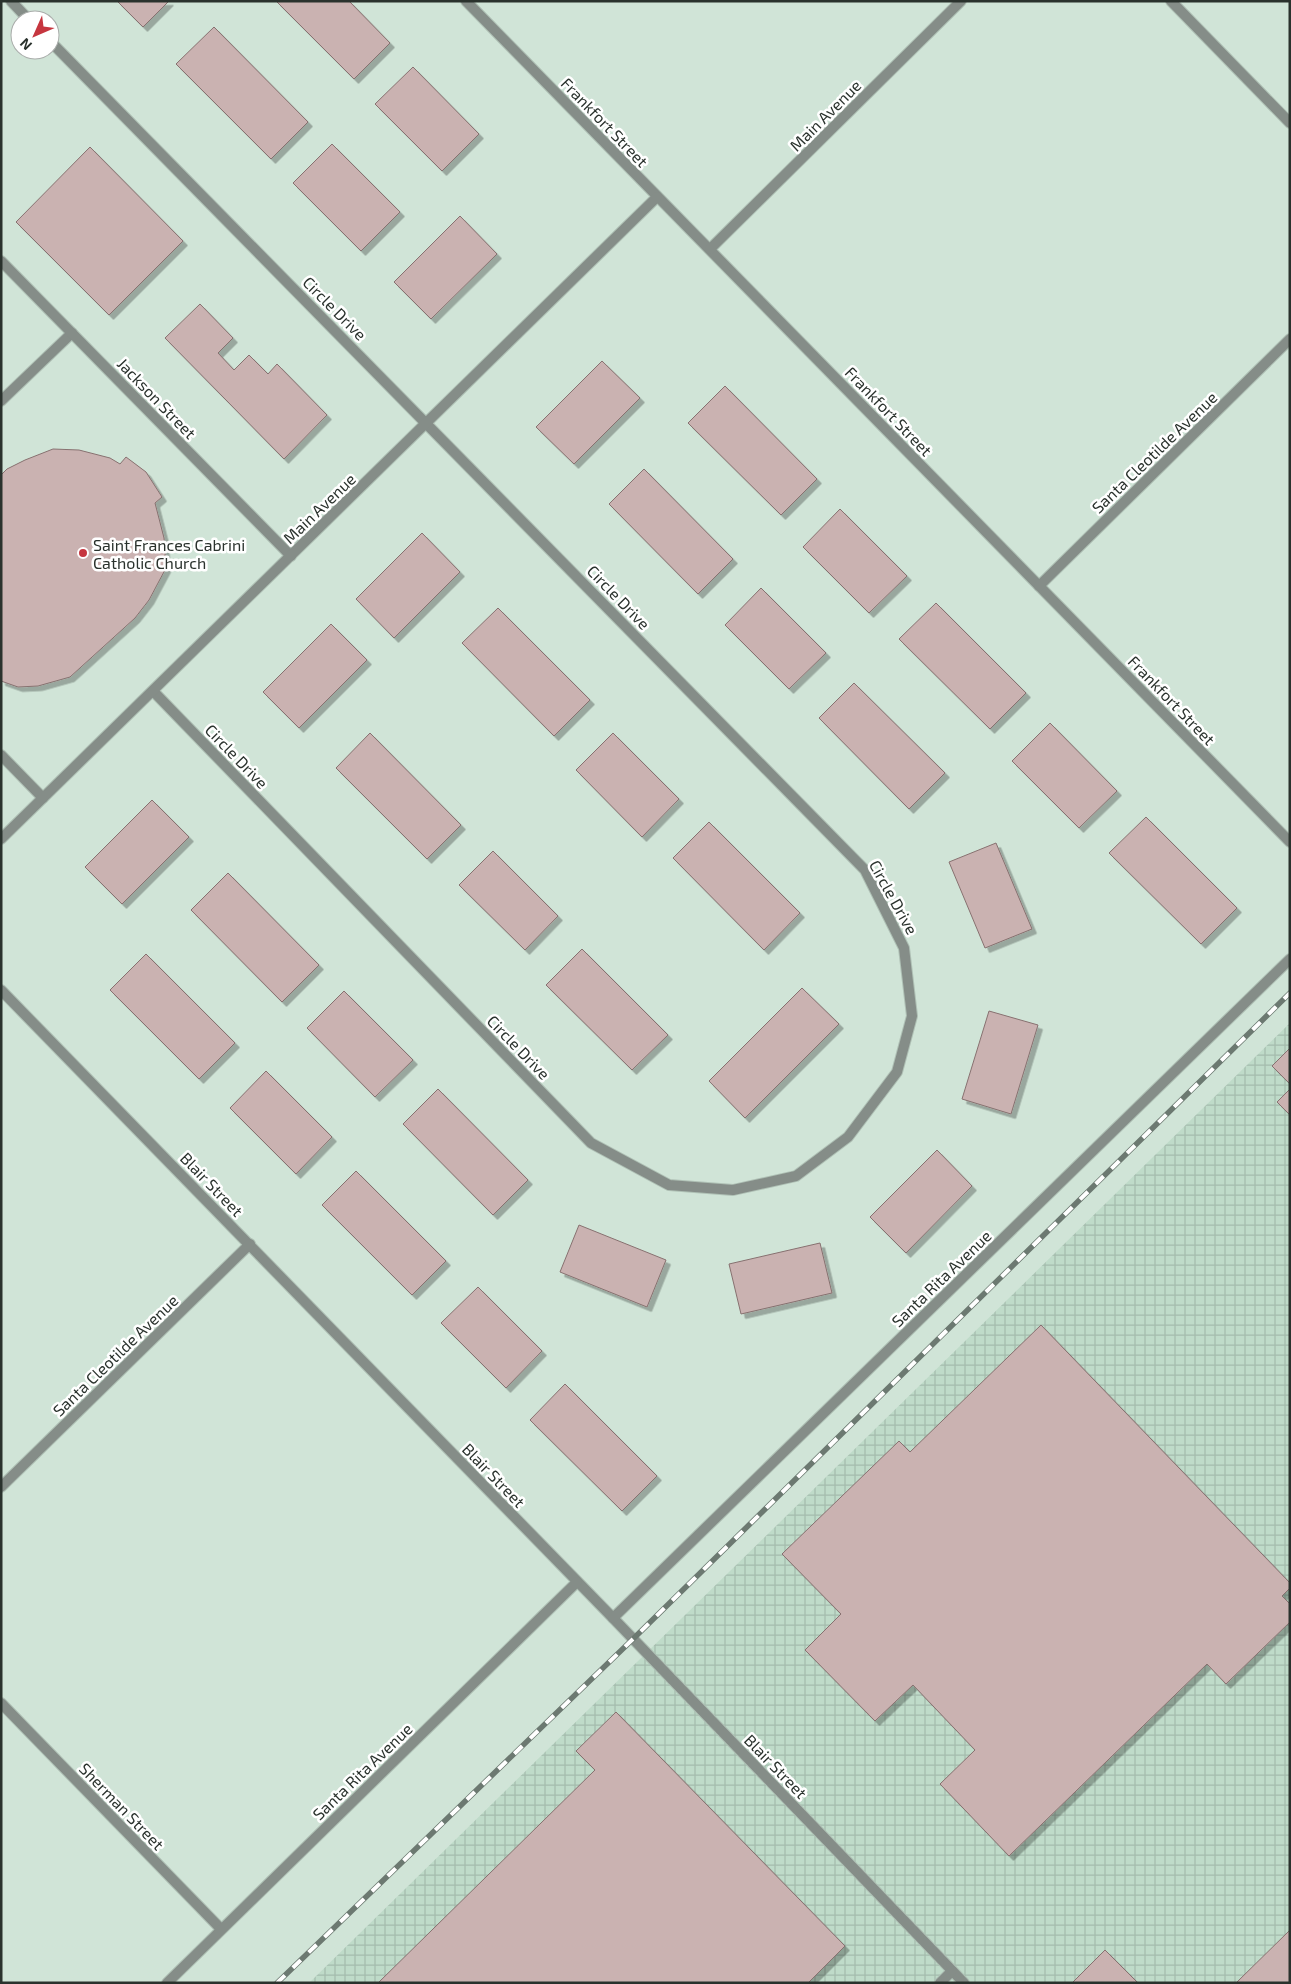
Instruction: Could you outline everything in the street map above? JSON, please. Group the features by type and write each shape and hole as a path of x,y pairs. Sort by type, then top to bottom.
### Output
{"street":[{"path":"10,1 19,10"},
{"name":"Frankfort Street","path":"466,1 1290,842"},
{"name":"Main Avenue","path":"710,250 961,1"},
{"path":"1171,1 1290,123"},
{"name":"Circle Drive","path":"60,51 865,870 904,948 912,1016 896,1072 848,1137 796,1176 733,1190 669,1185 591,1143 153,691"},
{"name":"Main Avenue","path":"1,839 658,197"},
{"name":"Jackson Street","path":"1,261 291,556"},
{"path":"1,401 72,333"},
{"name":"Santa Cleotilde Avenue","path":"1039,586 1290,339"},
{"path":"1,755 44,798"},
{"name":"Santa Rita Avenue","path":"613,1618 1290,959"},
{"name":"Blair Street","path":"1,990 613,1618 964,1983"},
{"name":"Santa Cleotilde Avenue","path":"1,1487 250,1244"},
{"name":"Santa Rita Avenue","path":"167,1983 577,1582"},
{"name":"Sherman Street","path":"1,1703 221,1929"},
{"path":"940,1983 952,1971"}],"shaded area":[{"path":"1290,1023 1290,1983 309,1983"}],"building":[{"path":"117,1 169,1 143,27"},
{"path":"276,1 349,1 390,43 354,79"},
{"path":"214,27 308,122 271,159 176,64"},
{"path":"413,67 479,134 442,171 375,104"},
{"path":"332,144 400,212 361,251 293,183"},
{"path":"90,147 183,241 109,315 16,222"},
{"path":"460,216 497,254 431,319 394,282"},
{"path":"200,304 233,338 218,353 234,370 249,355 268,374 277,364 327,415 284,459 165,338"},
{"path":"602,361 640,398 574,464 536,427"},
{"path":"725,386 817,479 781,515 688,423"},
{"name":"Saint Frances Cabrini Catholic Church","path":"53,449 79,450 110,458 120,464 126,457 146,472 162,497 155,503 164,538 166,568 149,600 135,618 70,677 38,686 18,687 1,681 1,475 7,469 25,460"},
{"path":"644,469 733,559 698,594 609,504"},
{"path":"840,509 907,576 869,613 803,547"},
{"path":"422,533 460,572 394,638 356,599"},
{"path":"761,588 826,653 789,689 725,625"},
{"path":"936,603 1026,693 990,729 899,639"},
{"path":"498,608 590,700 554,736 462,643"},
{"path":"331,624 367,660 299,728 263,692"},
{"path":"854,683 945,773 909,809 819,718"},
{"path":"1050,723 1117,791 1079,828 1012,761"},
{"path":"370,733 461,825 427,859 336,768"},
{"path":"613,733 679,799 642,837 576,770"},
{"path":"152,800 189,837 122,904 85,867"},
{"path":"1146,817 1237,908 1201,944 1109,853"},
{"path":"709,822 800,913 764,950 673,858"},
{"path":"996,843 1032,929 985,948 949,862"},
{"path":"493,851 558,916 525,950 459,885"},
{"path":"228,873 319,965 282,1002 191,910"},
{"path":"582,949 668,1035 632,1070 546,985"},
{"path":"146,954 235,1043 199,1079 110,990"},
{"path":"802,988 839,1024 745,1118 709,1081"},
{"path":"344,991 413,1060 375,1097 307,1028"},
{"path":"989,1011 1038,1025 1011,1114 962,1099"},
{"path":"1290,1048 1290,1084 1272,1066"},
{"path":"266,1071 332,1137 296,1174 230,1108"},
{"path":"438,1089 528,1180 493,1215 403,1124"},
{"path":"1290,1089 1290,1115 1277,1102"},
{"path":"937,1150 972,1186 906,1253 870,1217"},
{"path":"356,1171 446,1261 412,1295 322,1205"},
{"path":"579,1225 666,1260 647,1307 560,1272"},
{"path":"820,1243 832,1293 741,1314 729,1264"},
{"path":"478,1287 542,1351 506,1388 441,1323"},
{"path":"1041,1325 1290,1583 1290,1588 1282,1596 1290,1604 1290,1622 1226,1684 1207,1664 1009,1856 940,1784 975,1750 913,1685 875,1721 805,1650 841,1614 782,1554 899,1441 910,1452"},
{"path":"565,1384 657,1476 622,1511 530,1420"},
{"path":"616,1712 845,1946 808,1983 378,1983 595,1770 576,1751"},
{"path":"1290,1930 1290,1983 1236,1983"},
{"path":"1105,1950 1138,1983 1072,1983"}],"railway":[{"path":"277,1983 633,1639 1290,993"}],"place":[{"name":"Saint Frances Cabrini Catholic Church","path":"83,553"}]}
